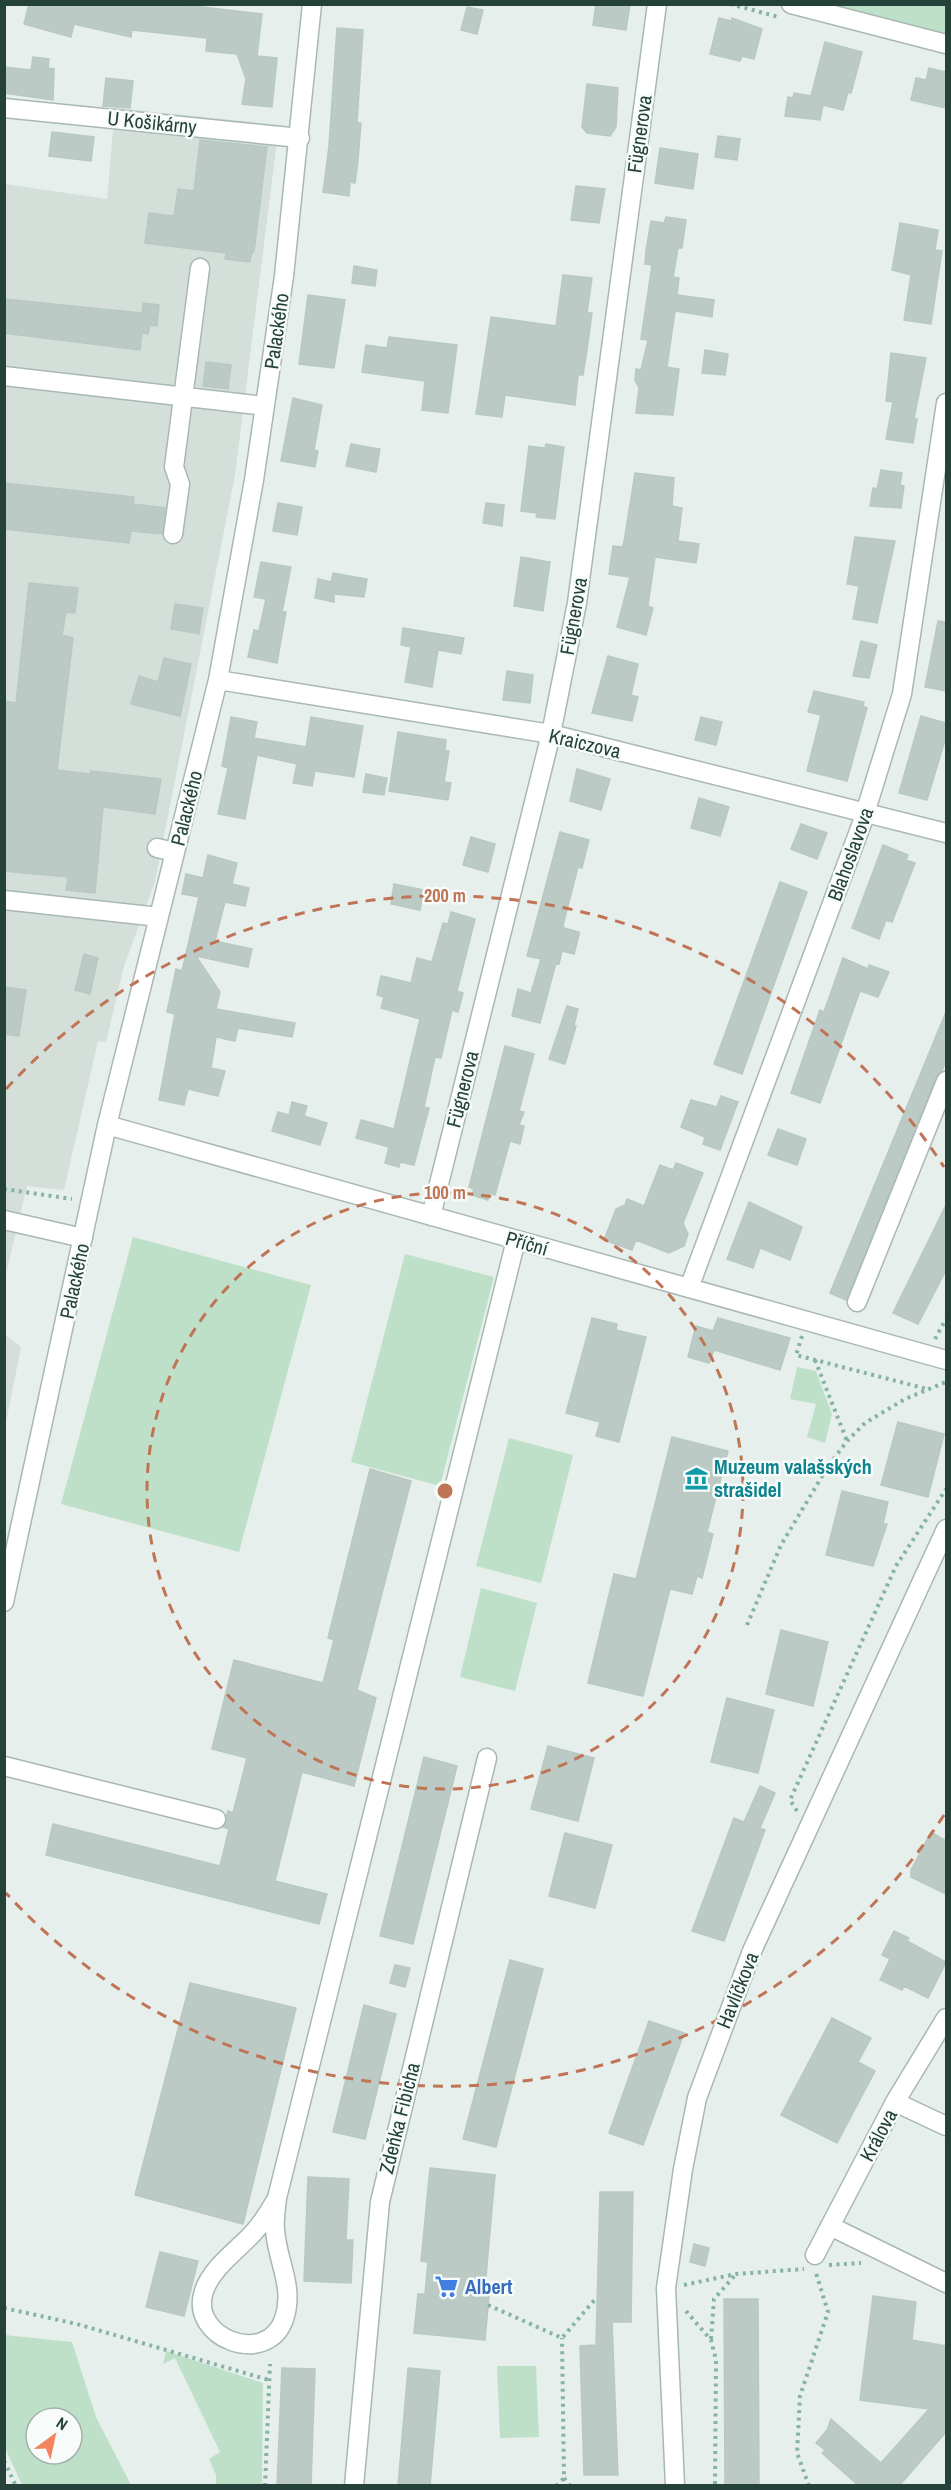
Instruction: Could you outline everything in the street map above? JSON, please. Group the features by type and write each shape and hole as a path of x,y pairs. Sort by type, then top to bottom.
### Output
{"street":[{"name":"Palackého","path":"4,1602 107,1125 218,680 265,406 300,138 312,4"},
{"name":"Fügnerova","path":"431,1216 550,734 577,603 657,4"},
{"path":"791,4 946,44"},
{"name":"U Košikárny","path":"4,108 300,138"},
{"path":"173,534 180,484 174,467 200,268"},
{"path":"4,376 265,406"},
{"name":"Blahoslavova","path":"689,1288 865,813 902,694 946,403"},
{"name":"Kraiczova","path":"218,680 550,734 946,833"},
{"path":"157,848 175,852"},
{"path":"4,900 159,917"},
{"path":"857,1302 946,1081"},
{"name":"Příční","path":"107,1125 945,1358"},
{"path":"4,1220 83,1238"},
{"path":"277,2198 264,2220 218,2268 203,2292 203,2311 209,2326 216,2334 241,2344 254,2345 269,2339 283,2321 286,2310 287,2279 275,2230 277,2198 516,1240"},
{"name":"Havlíčkova","path":"675,2486 666,2288 683,2169 697,2098 752,1951 946,1529"},
{"name":"Zdeňka Fibicha","path":"354,2486 380,2202 487,1758"},
{"path":"4,1766 216,1819"},
{"name":"Králova","path":"814,2261 830,2226 896,2102 944,2023"},
{"path":"896,2102 946,2126"},
{"path":"830,2226 946,2283"}],"path":[{"path":"4,1189 72,1199"},
{"path":"806,1321 796,1354 927,1389"},
{"path":"815,1360 847,1441"},
{"path":"747,1625 781,1545 827,1468 847,1441 865,1423 927,1389 946,1382"},
{"path":"711,2340 666,2288 814,2261 866,2264"},
{"path":"809,2486 797,2453 800,2396 828,2312 814,2261"},
{"path":"715,2486 716,2360 711,2340 714,2300 736,2274"},
{"path":"570,2486 564,2478 562,2338 597,2298"},
{"path":"488,2305 562,2338"},
{"path":"4,2308 77,2324 269,2380"},
{"path":"265,2486 270,2364"},
{"path":"4,2461 16,2486"},
{"path":"556,2486 564,2478"}],"shaded area":[{"path":"115,108 279,125 235,475 155,882 124,966 106,1042 98,1041 64,1190 27,1186 5,1278 5,184 107,199"},
{"path":"5,1335 21,1347 5,1427"}],"green space":[{"path":"791,5 946,5 946,44"},
{"path":"133,1237 311,1285 239,1552 61,1504"},
{"path":"405,1254 494,1277 440,1486 351,1462"},
{"path":"797,1367 816,1371 832,1414 825,1443 807,1437 816,1404 790,1399"},
{"path":"509,1438 573,1455 541,1583 476,1566"},
{"path":"481,1588 537,1603 515,1691 460,1677"},
{"path":"5,2335 72,2342 96,2417 131,2485 22,2485 5,2448"},
{"path":"166,2351 263,2383 262,2485 216,2485 216,2475 209,2459 220,2452 175,2358 163,2364"},
{"path":"497,2366 536,2366 539,2437 500,2438"}],"building":[{"path":"29,4 175,4 262,14 257,56 277,58 272,107 242,104 246,79 237,54 206,51 207,38 132,30 131,37 74,24 71,37 24,24"},
{"path":"596,4 630,4 626,30 593,25"},
{"path":"467,7 483,10 477,34 461,30"},
{"path":"719,18 732,21 732,18 762,29 754,59 742,56 740,61 710,54"},
{"path":"337,28 363,30 357,123 361,123 358,160 355,183 350,182 349,196 323,192 329,146"},
{"path":"825,42 862,52 851,93 848,92 843,110 823,105 820,120 785,116 788,97 793,98 794,93 811,96"},
{"path":"33,57 49,59 48,68 54,69 53,100 4,93 4,67 31,70"},
{"path":"929,68 946,72 946,108 911,100 916,78 926,80"},
{"path":"106,78 133,81 130,108 103,106"},
{"path":"587,84 618,88 616,127 610,136 587,133 582,127"},
{"path":"52,132 94,137 91,161 49,156"},
{"path":"718,136 740,139 737,160 715,157"},
{"path":"200,140 267,147 254,252 252,252 250,262 225,259 226,253 145,243 149,213 174,216 178,189 194,191"},
{"path":"660,148 698,154 693,189 655,183"},
{"path":"576,186 605,189 599,223 571,220"},
{"path":"666,217 686,220 682,248 678,248 673,277 679,278 677,295 714,300 712,317 675,311 667,367 679,369 673,415 636,413 639,388 635,380 636,369 641,370 648,340 641,339 652,265 645,264 646,250 651,221 664,223"},
{"path":"900,223 938,230 935,250 942,251 931,324 904,320 911,275 892,270"},
{"path":"354,266 377,270 375,286 352,283"},
{"path":"563,275 592,278 587,313 592,313 583,375 578,375 575,405 505,395 502,417 476,414 491,317 556,326"},
{"path":"308,295 345,300 334,368 299,364"},
{"path":"4,299 142,313 143,303 159,305 157,326 150,325 148,334 142,333 140,350 4,333"},
{"path":"389,337 457,345 448,413 422,410 425,381 362,372 366,345 387,348"},
{"path":"705,350 728,354 725,375 702,373"},
{"path":"891,353 926,358 914,419 917,419 913,443 886,439 893,402 886,401"},
{"path":"206,362 231,365 228,389 203,386"},
{"path":"293,398 322,405 314,450 318,451 315,467 281,461"},
{"path":"351,444 380,449 376,472 346,466"},
{"path":"546,444 564,447 555,519 536,517 537,513 521,511 529,446 545,448"},
{"path":"881,470 902,473 900,485 904,486 901,508 870,506 873,488 877,489"},
{"path":"635,473 674,478 672,506 682,508 678,541 699,544 696,563 655,557 648,606 653,608 646,635 617,627 630,577 609,574 613,546 622,547 624,542"},
{"path":"4,483 134,497 133,504 165,508 162,534 131,531 129,543 4,529"},
{"path":"278,503 302,507 297,535 273,531"},
{"path":"486,503 504,505 502,526 483,523"},
{"path":"855,537 895,541 877,623 853,619 859,586 847,584"},
{"path":"521,557 550,562 543,611 514,606"},
{"path":"261,562 291,567 282,612 286,612 277,663 248,657 254,630 259,631 266,599 254,597"},
{"path":"333,573 367,579 364,597 334,594 334,602 315,598 318,579 331,582"},
{"path":"29,583 78,588 75,613 66,612 62,635 73,638 57,770 90,774 91,771 161,779 155,814 103,807 95,893 66,890 68,877 4,871 4,701 16,703"},
{"path":"175,604 203,608 199,634 171,629"},
{"path":"938,621 946,622 946,691 925,687"},
{"path":"403,628 464,638 461,654 438,650 432,687 405,682 411,647 401,645"},
{"path":"861,641 877,645 869,678 853,676"},
{"path":"608,656 638,664 631,695 638,697 632,721 592,713"},
{"path":"164,658 191,664 180,716 131,704 139,676 158,682"},
{"path":"507,671 533,675 530,703 503,700"},
{"path":"814,691 864,702 863,706 867,708 847,781 807,771 821,715 808,712"},
{"path":"921,716 946,723 946,737 927,800 899,793"},
{"path":"231,717 257,722 254,738 306,747 311,717 363,726 354,777 315,771 312,786 293,783 297,764 257,755 245,819 218,814 228,768 222,766"},
{"path":"701,717 722,722 716,745 695,740"},
{"path":"398,732 446,740 445,751 449,751 444,782 451,783 448,800 389,791"},
{"path":"577,769 610,779 601,810 570,801"},
{"path":"366,774 387,778 384,795 363,792"},
{"path":"699,798 729,807 720,836 691,828"},
{"path":"801,824 827,833 817,859 791,849"},
{"path":"560,832 589,840 582,868 578,867 563,925 564,928 579,932 574,954 562,951 559,964 556,963 540,1023 512,1016 518,989 531,993 541,959 527,956"},
{"path":"471,837 495,844 488,872 463,865"},
{"path":"883,845 908,855 906,860 915,863 892,922 886,920 879,939 852,928"},
{"path":"208,855 237,863 232,884 249,888 245,906 225,902 215,941 252,949 248,967 196,956 220,992 216,1009 295,1023 292,1037 238,1028 235,1041 216,1037 211,1068 225,1071 218,1096 188,1089 184,1105 159,1100 175,1014 167,1012 176,969 182,971 199,897 182,894 186,874 203,878"},
{"path":"780,882 807,892 742,1074 714,1064"},
{"path":"394,884 424,890 420,910 391,904"},
{"path":"451,912 475,919 457,991 463,993 458,1012 452,1010 441,1058 435,1057 424,1107 429,1108 414,1165 400,1162 399,1167 385,1163 389,1147 356,1138 361,1120 394,1129 420,1019 381,1008 384,997 377,995 381,976 411,983 417,958 432,962 443,923 448,924"},
{"path":"84,954 98,958 90,994 75,990"},
{"path":"843,958 868,969 869,965 889,972 878,997 860,991 820,1103 791,1093 820,1010 824,1012"},
{"path":"4,987 26,990 19,1036 4,1034"},
{"path":"567,1006 578,1009 574,1025 576,1026 565,1064 549,1059"},
{"path":"946,1012 946,1060 942,1071 936,1077 846,1300 830,1293"},
{"path":"505,1046 534,1054 519,1111 524,1112 519,1125 524,1126 520,1144 510,1141 495,1195 490,1193 488,1200 472,1195 474,1189 469,1187"},
{"path":"721,1096 738,1102 720,1150 703,1144 705,1137 681,1127 691,1100 717,1107"},
{"path":"292,1102 307,1106 304,1116 327,1123 320,1145 272,1131 278,1112 289,1115"},
{"path":"778,1129 806,1139 797,1165 768,1155"},
{"path":"676,1163 703,1173 683,1223 688,1234 684,1246 669,1253 636,1240 632,1250 604,1240 616,1209 625,1205 627,1199 644,1206 660,1165 673,1170"},
{"path":"749,1202 802,1227 790,1260 760,1248 753,1268 727,1259"},
{"path":"946,1205 946,1270 918,1324 893,1313"},
{"path":"592,1318 617,1324 616,1330 646,1337 619,1442 596,1436 600,1422 566,1413"},
{"path":"718,1318 790,1338 780,1370 714,1350 709,1363 688,1357 696,1326 713,1331"},
{"path":"898,1422 944,1434 928,1497 881,1485"},
{"path":"672,1437 728,1451 707,1532 713,1534 702,1578 697,1576 692,1594 670,1589 643,1696 588,1683 614,1574 636,1579"},
{"path":"370,1469 411,1481 357,1690 376,1698 354,1786 302,1772 275,1881 327,1894 319,1924 46,1855 53,1824 220,1866 229,1829 223,1827 228,1811 233,1813 247,1758 212,1749 234,1660 323,1683 334,1640 328,1638"},
{"path":"842,1491 888,1502 883,1524 887,1524 873,1566 826,1555"},
{"path":"781,1630 828,1642 813,1706 766,1694"},
{"path":"727,1698 774,1710 758,1773 711,1762"},
{"path":"548,1746 594,1758 578,1821 531,1809"},
{"path":"424,1757 457,1766 413,1944 380,1936"},
{"path":"760,1786 775,1793 760,1828 765,1830 724,1941 692,1931 734,1818 744,1822"},
{"path":"931,1832 946,1841 946,1894 911,1877 911,1870"},
{"path":"565,1833 612,1845 595,1908 549,1896"},
{"path":"894,1931 909,1938 907,1941 946,1962 928,1998 904,1986 902,1990 880,1980 890,1959 882,1955"},
{"path":"510,1960 543,1969 496,2147 463,2139"},
{"path":"395,1965 410,1968 405,1987 390,1983"},
{"path":"190,1983 296,2008 243,2224 135,2195"},
{"path":"364,2005 396,2014 365,2139 333,2132"},
{"path":"832,2018 871,2038 858,2062 875,2071 837,2143 781,2115"},
{"path":"649,2021 684,2033 643,2145 609,2133"},
{"path":"430,2168 495,2175 485,2288 489,2296 485,2340 414,2333 418,2294 425,2294 428,2262 421,2261"},
{"path":"308,2177 349,2179 346,2240 353,2240 351,2283 304,2281"},
{"path":"600,2192 633,2192 631,2322 612,2322 618,2475 584,2475 580,2346 596,2345"},
{"path":"694,2244 709,2248 705,2266 690,2262"},
{"path":"160,2252 198,2261 184,2316 146,2307"},
{"path":"873,2296 916,2302 912,2340 946,2346 946,2432 899,2486 859,2486 822,2453 825,2450 816,2443 827,2430 831,2419 881,2463 929,2409 860,2400"},
{"path":"724,2299 758,2299 759,2486 725,2486"},
{"path":"282,2368 315,2369 311,2486 277,2486"},
{"path":"408,2368 440,2371 430,2486 398,2486"}],"place":[{"name":"Muzeum valašských strašidel","path":"696,1478"},
{"name":"Albert","path":"447,2286"}]}
